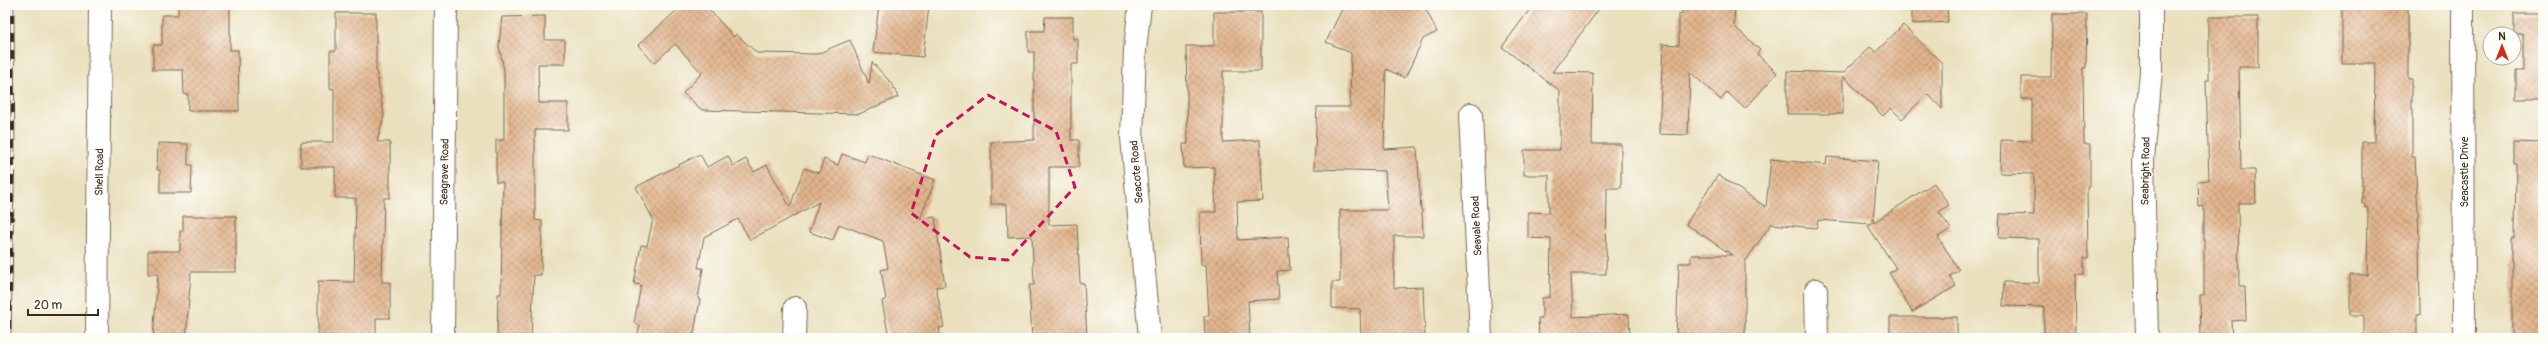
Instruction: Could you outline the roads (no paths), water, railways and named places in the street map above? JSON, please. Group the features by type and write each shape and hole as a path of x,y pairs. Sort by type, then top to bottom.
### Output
{"street":[{"name":"Shell Road","path":"97,338 100,5"},
{"name":"Seagrave Road","path":"443,338 446,5"},
{"name":"Seacote Road","path":"1140,5 1135,49 1132,138 1150,338"},
{"name":"Seabright Road","path":"2147,338 2143,160 2152,72 2151,5"},
{"name":"Seacastle Drive","path":"2463,5 2464,338"},
{"name":"Seavale Road","path":"1472,114 1482,338"},
{"path":"1816,290 1817,338"},
{"path":"794,308 794,338"}],"railway":[{"path":"9,338 13,149 12,5"}]}
